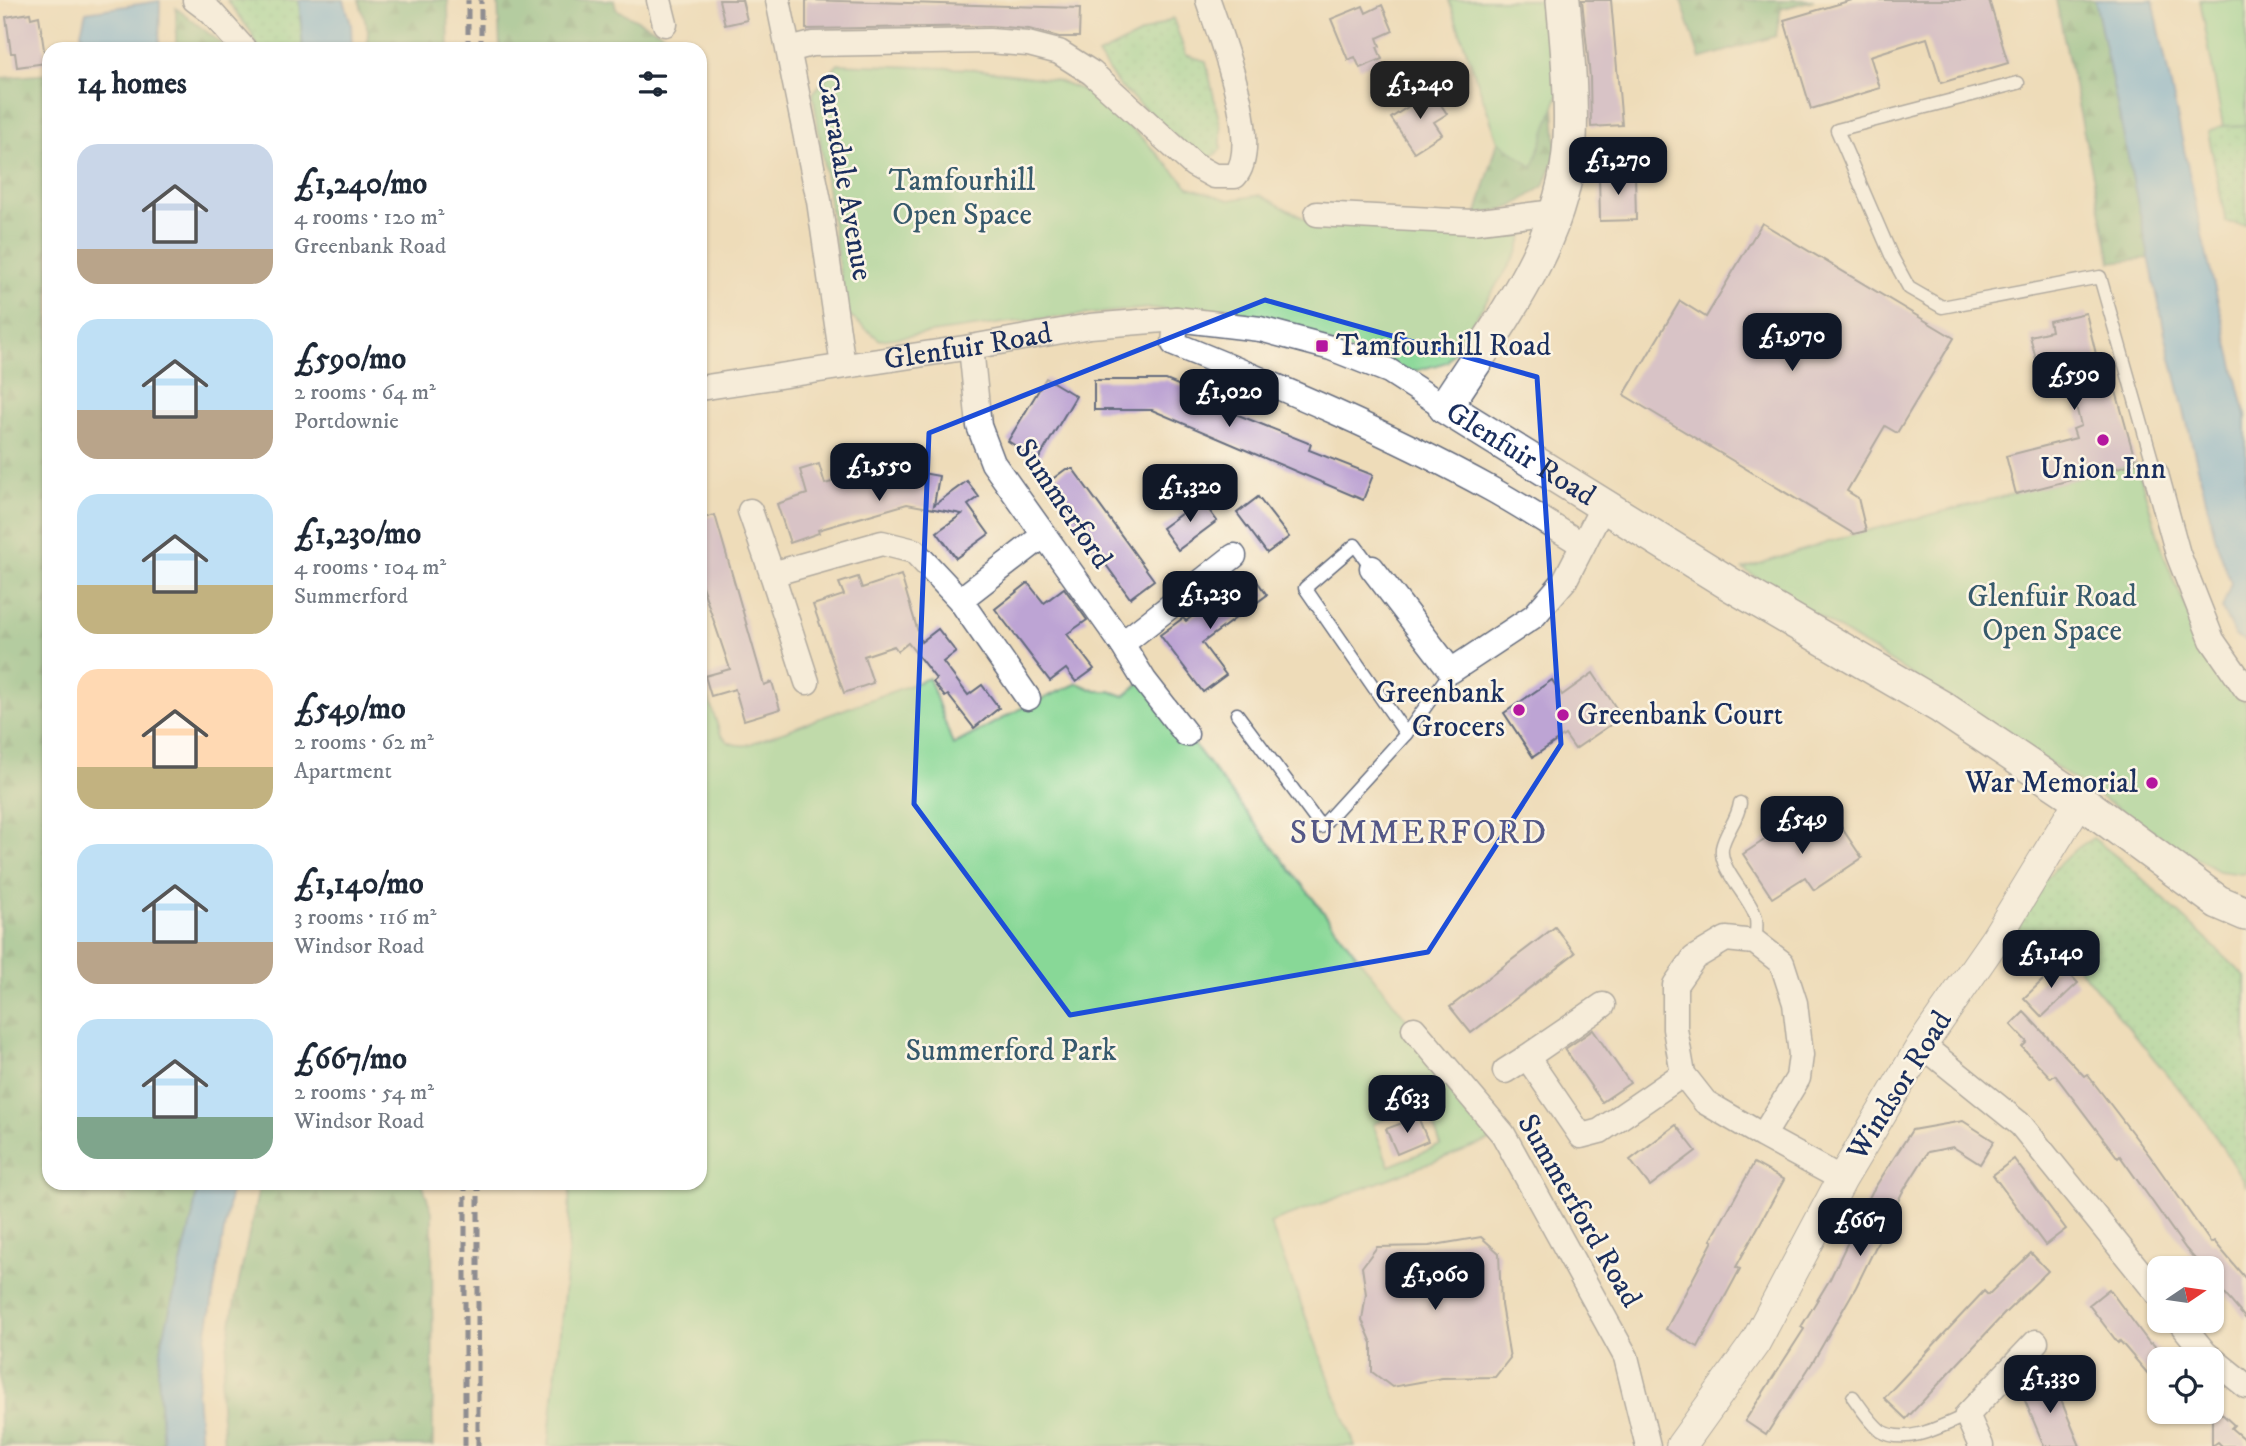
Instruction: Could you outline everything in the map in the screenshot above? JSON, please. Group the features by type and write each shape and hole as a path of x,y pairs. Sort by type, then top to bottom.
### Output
{"main road":[{"path":"1445,407 1532,270 1555,212 1570,141 1569,69 1563,0"},
{"name":"Glenfuir Road","path":"1445,407 1730,584 1941,707 2080,800 2218,902 2246,914"}],"street":[{"path":"195,0 211,12 238,42"},
{"name":"Carradale Avenue","path":"778,0 819,201 844,366"},
{"path":"789,50 812,44 989,41 1028,44 1059,52 1092,73 1194,165 1214,176 1236,176 1242,168 1244,139 1241,111 1224,42 1208,0"},
{"path":"1317,214 1472,222 1555,212"},
{"path":"1175,318 1174,344 1249,374 1394,440 1492,489 1583,545"},
{"name":"Glenfuir Road","path":"707,387 1090,326 1175,318 1260,329 1331,348 1389,371 1445,407"},
{"name":"Summerford","path":"971,347 979,426 993,463 1122,644 1144,680 1186,734"},
{"path":"2156,474 2178,554 2212,640 2246,689"},
{"path":"1372,568 1451,671 1534,616 1565,580 1603,506"},
{"path":"750,511 807,682"},
{"path":"960,600 1044,535"},
{"path":"772,574 882,543 914,551 960,600 1028,698"},
{"path":"1122,644 1234,556"},
{"name":"Windsor Road","path":"1681,1446 1755,1343 1842,1179 1922,1045 1996,938 2080,800"},
{"path":"1763,1136 1798,1077 1801,1055 1795,1003 1782,963 1755,942 1726,939 1694,958 1675,985 1675,1030 1684,1074 1705,1102 1763,1136 1842,1179"},
{"path":"1505,1071 1603,1006"},
{"name":"Summerford Road","path":"1415,1029 1503,1134 1626,1357 1648,1446"},
{"path":"1922,1045 2021,1125 2147,1281"},
{"path":"1527,1057 1581,1136 1600,1131 1684,1074"},
{"path":"2190,1334 2205,1353 2246,1386"},
{"path":"1981,1446 1967,1415 2036,1342"}],"lane":[{"path":"2018,83 1837,130 1891,255 1909,288 1942,307 2099,277 2156,474"},
{"path":"1372,568 1355,545 1305,588 1406,734"},
{"path":"1237,714 1321,827 1406,734 1451,671"},
{"path":"1740,803 1739,815 1722,849 1727,869 1743,891 1756,917 1755,942"},
{"path":"1853,1397 1881,1432 1901,1440 1919,1437 1967,1415"}],"highlighted area":[{"path":"1265,300 1537,377 1561,744 1428,952 1070,1015 914,804 929,433"}],"green space":[{"path":"227,0 299,0 302,42 255,42 251,32"},
{"path":"359,0 448,0 449,42 367,42 368,31"},
{"path":"498,0 614,0 616,9 676,42 500,42"},
{"path":"1449,0 1547,0 1557,153 1544,186 1512,207 1476,216 1498,141"},
{"path":"1449,0 1547,0 1561,87 1533,167 1498,141"},
{"path":"1681,0 1814,0 1781,9 1776,36 1700,59"},
{"path":"2056,0 2095,0 2150,258 2111,262"},
{"path":"2200,0 2246,0 2246,125 2223,126"},
{"path":"176,8 220,42 176,42"},
{"path":"1173,18 1186,55 1206,61 1221,129 1221,149 1212,157 1200,158 1119,86 1098,55"},
{"name":"Tamfourhill Open Space","path":"838,64 974,69 1055,80 1091,93 1144,140 1189,187 1229,200 1260,195 1309,221 1526,225 1518,252 1447,362 1405,374 1281,323 1150,308 1003,323 880,340 846,313 813,93"},
{"path":"42,75 42,1190 197,1190 158,1372 163,1446 0,1446 0,78"},
{"path":"2246,125 2246,225 2226,222 2208,132 2223,126"},
{"name":"Glenfuir Road Open Space","path":"2136,463 2165,558 2191,620 2214,662 2246,704 2246,873 2219,871 2170,843 1984,720 1743,569 1854,534"},
{"name":"Summerford Park","path":"929,678 953,745 1020,709 1078,683 1096,691 1110,691 1124,696 1144,680 1420,1037 1494,1139 1270,1223 1355,1446 548,1446 568,1256 570,1190 707,1190 707,693 723,737 735,745 747,745","holes":["1424,1103 1441,1145 1389,1166 1373,1124"]},
{"path":"2093,838 2131,868 2246,977 2246,1186 2206,1121 2058,943 2026,969 2001,944 2052,872 2064,859"},
{"path":"259,1190 424,1190 432,1212 433,1446 224,1446 220,1391 234,1305"}],"water":[{"path":"299,0 344,0 351,24 352,42 302,42"},
{"path":"2095,0 2153,0 2203,240 2246,416 2246,641 2235,636 2222,609 2231,583 2217,544 2166,338"},
{"path":"160,1 159,42 83,42 81,32 86,12"},
{"path":"197,1190 231,1190 197,1392 201,1446 163,1446 158,1372 163,1339"}],"building":[{"path":"719,0 742,0 747,20 725,25"},
{"path":"806,0 1080,8 1079,37 1059,37 1029,29 990,26 806,29"},
{"path":"1582,0 1611,0 1622,125 1591,127 1590,77"},
{"path":"1852,0 1989,0 2008,63 1941,83 1927,38 1870,56 1880,88 1811,109 1784,20"},
{"path":"1382,5 1393,31 1377,38 1382,59 1360,68 1355,57 1348,60 1331,19 1363,6 1366,13"},
{"path":"30,13 31,18 39,16 43,42 42,64 17,67 15,53 11,53 6,17"},
{"path":"1432,91 1447,114 1434,122 1442,134 1414,152 1391,118"},
{"path":"1635,173 1636,220 1600,221 1599,174"},
{"path":"1762,223 1954,338 1897,433 1885,426 1847,491 1858,498 1866,531 1854,534 1624,395 1680,301 1706,317"},
{"path":"2086,313 2104,387 2114,384 2136,463 2016,494 2006,456 2076,438 2073,429 2081,426 2072,390 2046,397 2030,336 2051,331 2049,321"},
{"path":"1046,378 1076,396 1038,460 1008,441"},
{"path":"1094,380 1166,380 1230,406 1228,411 1311,444 1309,450 1373,475 1363,500 1152,410 1094,410"},
{"path":"887,460 889,467 939,476 934,505 967,481 979,497 968,505 989,534 956,558 937,532 962,514 907,504 818,530 819,533 790,543 777,504 807,494 800,470 819,464 825,484 859,474 857,469"},
{"path":"1066,469 1073,469 1154,580 1130,598 1047,483"},
{"path":"1258,497 1289,537 1267,553 1237,513"},
{"path":"1201,499 1217,521 1178,550 1162,528"},
{"path":"715,515 764,685 772,682 780,709 744,720 735,689 711,696 707,683 707,675 730,669 707,601 707,517"},
{"path":"1251,573 1267,595 1202,643 1226,675 1203,692 1160,635 1183,618 1186,621"},
{"path":"901,575 921,642 938,629 956,652 943,662 968,695 982,685 999,708 974,728 948,695 945,697 933,682 936,679 908,643 898,651 894,646 864,656 873,683 844,693 813,605 844,595 839,583 858,577 862,588"},
{"path":"1028,583 1044,603 1064,588 1087,620 1067,634 1094,669 1076,682 1066,669 1050,681 995,609"},
{"name":"Greenbank Court","path":"1593,673 1622,717 1575,749 1565,735 1533,757 1504,713 1552,680 1562,695"},
{"path":"1833,815 1862,858 1814,890 1805,877 1772,898 1743,854 1792,822 1801,836"},
{"path":"1555,927 1575,953 1471,1033 1450,1007"},
{"path":"2060,964 2078,983 2042,1017 2024,998"},
{"path":"2024,1012 2084,1076 2087,1074 2150,1156 2211,1243 2214,1241 2246,1279 2246,1319 2224,1293 2224,1256 2192,1256 2120,1156 2118,1158 2055,1075 2051,1078 2022,1047 2027,1042 2011,1025"},
{"path":"1593,1030 1630,1083 1602,1102 1565,1049"},
{"path":"1418,1117 1428,1141 1397,1154 1386,1129"},
{"path":"1963,1121 1994,1141 1980,1164 1953,1147 1928,1152 1902,1193 1856,1287 1766,1435 1745,1421 1804,1329 1801,1327 1830,1279 1872,1192 1912,1130"},
{"path":"1676,1125 1696,1151 1650,1186 1630,1160"},
{"path":"2014,1159 2066,1229 2045,1245 1993,1175"},
{"path":"1754,1163 1784,1180 1736,1267 1740,1269 1698,1347 1666,1329"},
{"path":"1481,1237 1499,1253 1501,1305 1510,1358 1495,1377 1442,1378 1392,1387 1372,1372 1372,1343 1362,1320 1366,1294 1362,1267 1377,1247 1429,1246"},
{"path":"2031,1253 2048,1271 1906,1419 1884,1398 1984,1291 1988,1295"},
{"path":"2109,1289 2150,1344 2156,1347 2147,1347 2147,1373 2120,1341 2118,1343 2089,1305"},
{"path":"2052,1378 2080,1446 2044,1446 2021,1391"},
{"path":"2224,1416 2234,1425 2231,1428 2246,1441 2246,1446 2222,1446 2218,1442 2212,1446 2212,1424 2224,1424"}],"railway":[{"path":"468,0 468,42"},
{"path":"481,0 481,42"},
{"path":"465,1190 465,1446"},
{"path":"478,1190 478,1446"}],"place":[{"name":"Tamfourhill Road","path":"1322,346"},
{"name":"Union Inn","path":"2103,440"},
{"name":"Greenbank Grocers","path":"1519,710"},
{"name":"Greenbank Court","path":"1563,715"},
{"name":"War Memorial","path":"2152,783"}],"district":[{"name":"SUMMERFORD","path":"1419,833"}]}
